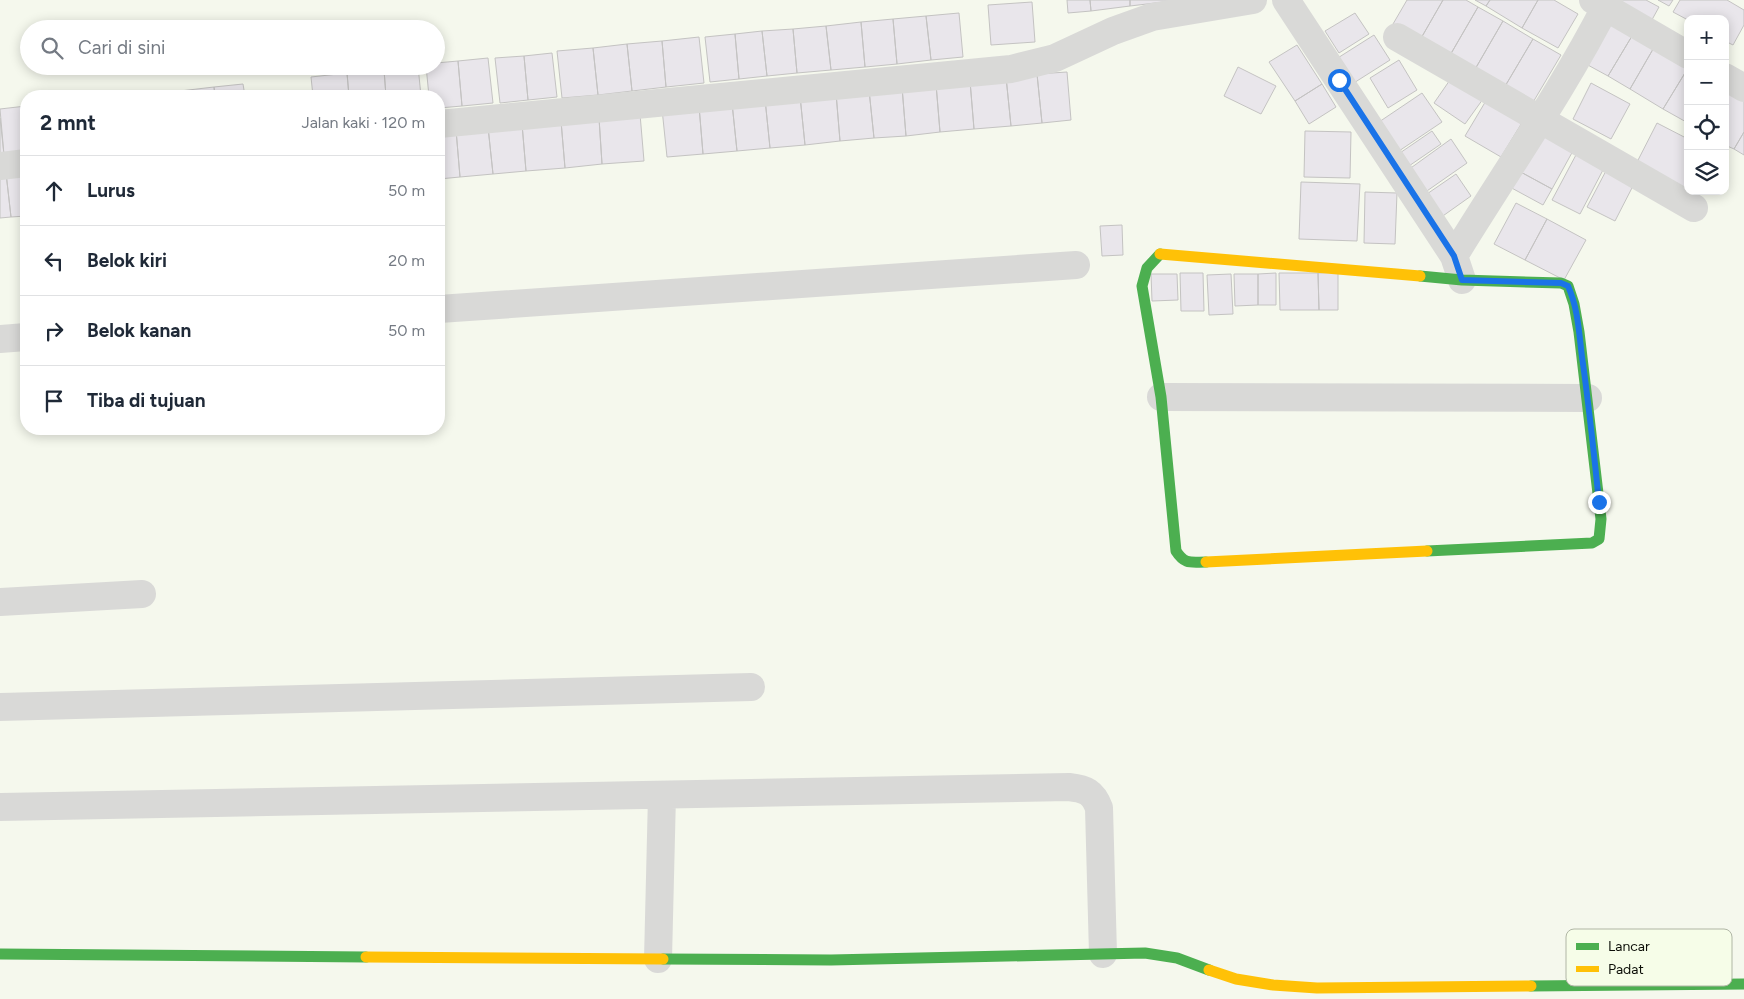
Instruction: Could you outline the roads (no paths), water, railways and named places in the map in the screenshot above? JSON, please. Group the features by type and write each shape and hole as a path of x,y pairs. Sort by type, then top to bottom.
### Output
{"street":[{"path":"445,123 1011,69 1055,58 1132,23 1152,17 1253,0"},
{"path":"1286,0 1458,268"},
{"path":"1458,268 1495,190 1541,121 1603,2 1684,53"},
{"path":"1397,37 1694,208"},
{"path":"1729,80 1744,88"},
{"path":"0,166 20,164"},
{"path":"1160,254 1458,268 1561,283 1568,286 1577,322 1588,398 1601,519 1599,539 1592,543 1186,562 1181,559 1176,551 1160,397 1142,286 1147,268 1160,254"},
{"path":"445,309 1076,265"},
{"path":"0,339 20,337"},
{"path":"1160,397 1588,398"},
{"path":"0,602 142,594"},
{"path":"0,707 751,686"},
{"path":"0,807 1069,787 1089,792 1095,798 1099,808 1103,954"},
{"path":"658,959 662,795"},
{"path":"0,954 831,960 1153,954 1177,958 1236,979 1274,985 1317,988 1728,989"}]}
